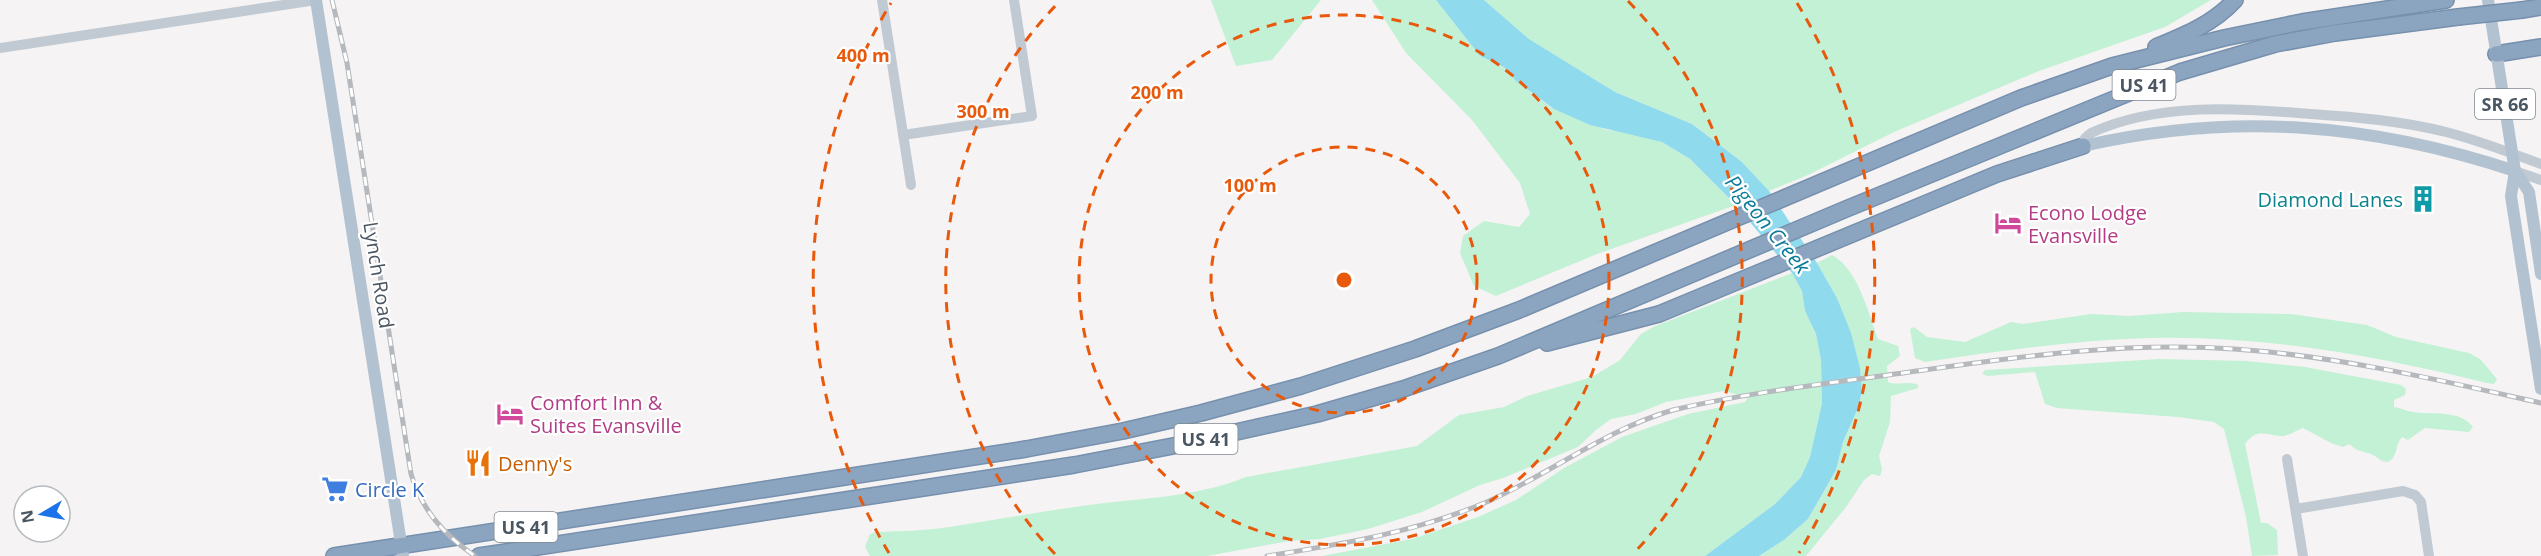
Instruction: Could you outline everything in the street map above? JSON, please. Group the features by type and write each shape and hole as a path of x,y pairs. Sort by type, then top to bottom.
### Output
{"highway":[{"path":"2112,66 2188,34 2223,12 2235,0"},
{"path":"2379,0 2403,1"},
{"name":"US 41","path":"334,556 402,551 1015,451 1170,421 1301,386 1425,346 1519,310 2021,98 2112,66 2262,30 2400,8 2403,1 2446,0"},
{"name":"US 41","path":"479,556 1074,465 1179,445 1317,414 1403,389 1498,356 1846,209 2180,72 2275,44 2335,33 2541,8"},
{"path":"2496,54 2541,47"},
{"path":"1498,356 1659,314 1997,174 2083,146"}],"main road":[{"name":"Lynch Road","path":"316,0 402,551"},
{"name":"SR 66","path":"2488,0 2513,154 2515,171 2511,195 2541,389"},
{"path":"2083,146 2180,128 2226,125 2266,126 2334,130 2401,140 2457,153 2515,171"},
{"name":"SR 66","path":"2515,171 2529,192 2541,274"},
{"path":"2534,223 2541,195"}],"street":[{"path":"0,48 316,0"},
{"path":"882,0 911,185"},
{"path":"903,135 1032,116 1014,0"},
{"path":"2083,146 2085,138 2091,133 2137,118 2188,112 2251,110 2390,121 2446,132 2541,164"},
{"path":"2515,171 2541,180"},
{"path":"2287,459 2303,556"},
{"path":"2296,509 2403,491 2412,494 2421,502 2429,556"}],"green space":[{"path":"1211,0 1321,0 1272,60 1236,66"},
{"path":"1372,0 1436,0 1480,56 1504,67 1533,95 1554,109 1607,130 1630,133 1662,142 1690,159 1736,205 1597,254 1496,296 1474,286 1460,253 1463,236 1484,221 1519,227 1530,214 1520,183 1472,120 1406,53"},
{"path":"1484,0 2211,0 2165,27 2039,71 1894,132 1808,175 1769,191 1742,162 1692,124 1615,92 1529,39"},
{"path":"1832,255 1849,270 1861,292 1878,339 1898,346 1900,356 1887,366 1888,382 1915,384 1918,388 1891,396 1890,422 1879,456 1882,469 1880,476 1872,474 1864,480 1846,507 1806,556 1759,556 1784,540 1808,519 1836,470 1843,442 1858,408 1862,391 1860,368 1837,298 1817,263"},
{"path":"1792,273 1802,291 1805,311 1816,334 1821,360 1822,403 1810,457 1801,477 1775,504 1705,556 1322,556 1412,539 1478,517 1516,500 1564,468 1622,437 1688,414 1745,402 1748,397 1723,391 1666,402 1636,414 1611,419 1578,447 1480,485 1422,512 1368,529 1320,539 1289,541 1207,556 870,556 865,547 870,534 876,532 940,528 1071,507 1189,493 1246,477 1417,446 1459,415 1504,407 1527,396 1592,377 1620,360 1641,334 1653,327"},
{"path":"2183,312 2291,314 2367,325 2396,337 2469,353 2480,359 2497,379 2494,384 2487,383 2404,364 2320,349 2193,338 2122,339 2065,344 1925,362 1915,358 1910,329 1914,327 1927,337 1965,342 2011,322 2023,324 2091,314 2129,316"},
{"path":"2159,359 2247,361 2305,367 2401,385 2406,389 2405,395 2394,400 2394,407 2413,412 2461,417 2473,427 2469,432 2425,428 2408,440 2402,437 2394,457 2388,462 2349,444 2343,447 2331,443 2303,428 2283,436 2257,434 2253,436 2245,444 2261,523 2267,523 2277,530 2278,555 2252,556 2246,517 2224,429 2214,422 2057,408 2045,404 2035,372 1988,376 1982,374 1985,370"}],"water":[{"name":"Pigeon Creek","path":"1436,0 1484,0 1529,39 1615,92 1692,124 1742,162 1769,191 1817,263 1837,298 1851,333 1860,368 1862,391 1858,408 1843,442 1836,470 1808,519 1784,540 1759,556 1705,556 1775,504 1801,477 1810,457 1822,403 1821,360 1816,334 1805,311 1802,291 1792,273 1736,205 1690,159 1662,142 1590,125 1554,109 1516,81 1504,67 1480,56"}],"railway":[{"path":"332,0 347,63 411,474 421,499 436,521 453,539 475,556"},
{"path":"1267,556 1380,536 1462,512 1512,490 1602,440 1648,418 1673,410 1791,388 2031,356 2152,347 2273,352 2388,370 2541,403"}],"place":[{"name":"Diamond Lanes","path":"2423,199"},
{"name":"Econo Lodge Evansville","path":"2008,223"},
{"name":"Comfort Inn & Suites Evansville","path":"510,414"},
{"name":"Denny's","path":"478,463"},
{"name":"Circle K","path":"335,489"}]}
